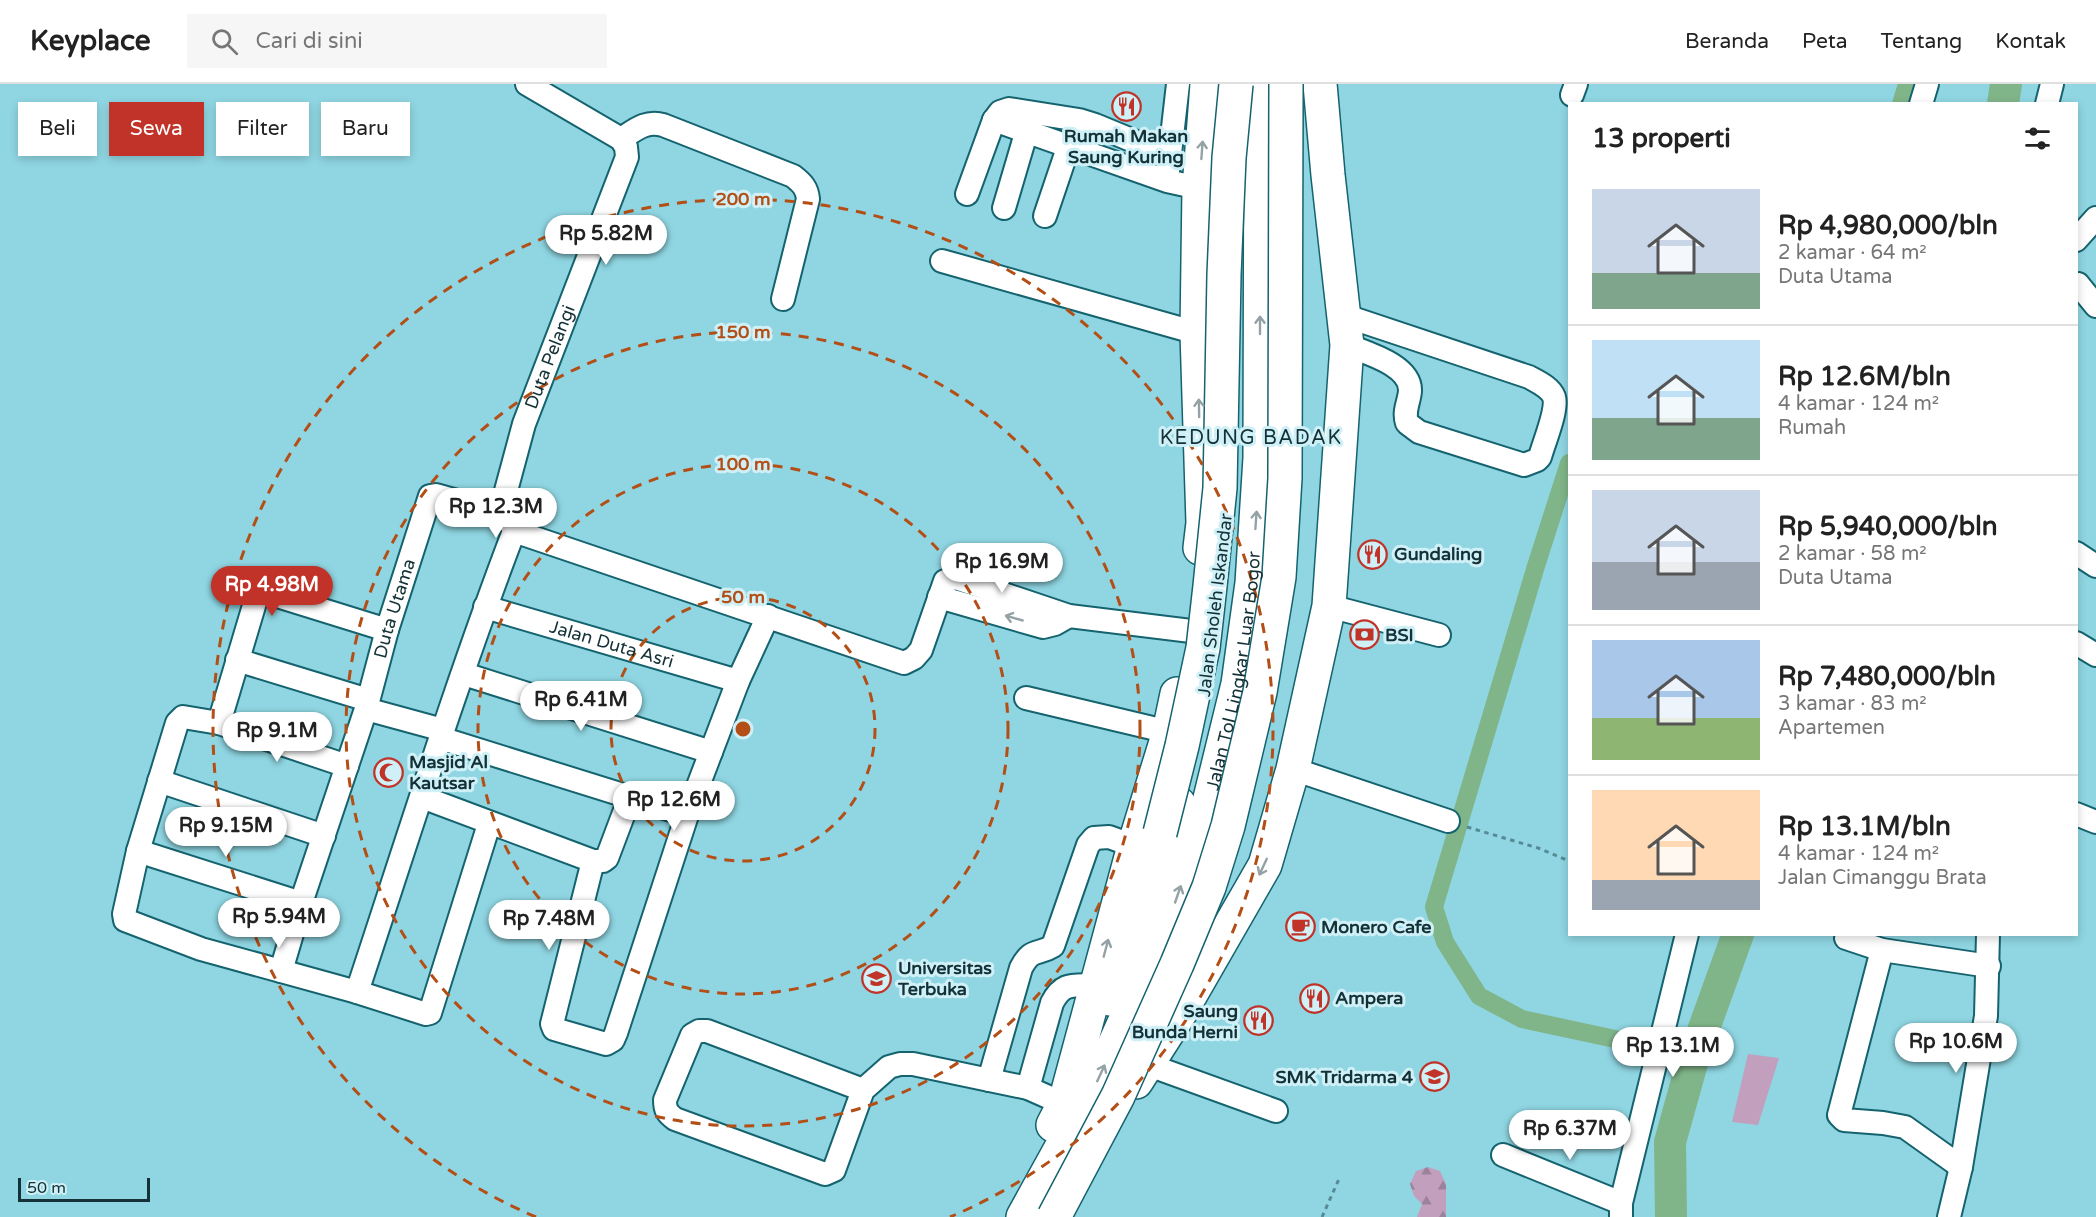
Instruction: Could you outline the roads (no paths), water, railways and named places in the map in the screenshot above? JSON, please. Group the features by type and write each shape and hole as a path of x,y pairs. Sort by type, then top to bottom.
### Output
{"highway":[{"name":"Jalan Sholeh Iskandar","path":"1064,1103 1096,985 1147,840 1191,631 1203,523 1197,333 1199,188 1207,84"},
{"name":"Jalan Sholeh Iskandar","path":"1004,1217 1064,1103 1132,945 1167,850 1194,746 1212,652 1229,494 1233,368 1235,84"},
{"path":"1132,945 1147,840 1182,746 1203,648 1220,488 1224,275 1235,84"},
{"name":"Jalan Tol Lingkar Luar Bogor","path":"1023,1217 1098,1081 1164,934 1204,819 1238,684 1252,583 1260,458 1261,84"},
{"name":"Jalan Tol Lingkar Luar Bogor","path":"1054,1217 1118,1096 1209,887 1228,826 1260,692 1279,577 1285,478 1286,84"},
{"path":"1146,1064 1233,849 1298,521 1293,84"},
{"path":"1174,998 1220,915 1253,831 1284,718 1310,598 1324,477 1330,349 1309,84"},
{"path":"1054,1217 1146,1064 1180,1013 1264,865 1293,769 1329,606 1345,330 1320,84"}],"street":[{"path":"527,84 621,139 644,124 653,122 682,131 793,176 807,192 808,200 783,299"},
{"path":"1167,181 1178,84"},
{"path":"1922,102 1927,84"},
{"path":"2048,102 2052,84"},
{"path":"967,194 994,120 1000,112 1009,109 1079,120 1170,156"},
{"path":"994,120 1167,181 1199,188"},
{"path":"1004,208 1027,130"},
{"name":"Duta Pelangi","path":"500,513 524,424 627,157 626,147 621,139"},
{"path":"1045,216 1069,145"},
{"path":"2078,238 2096,218"},
{"path":"942,261 1197,333"},
{"path":"2078,285 2096,306"},
{"path":"1345,330 1529,377 1544,385 1553,395 1555,406 1540,457 1524,465 1419,432 1407,423 1404,415 1410,391 1404,374 1345,330"},
{"name":"Duta Utama","path":"281,971 301,903 367,704 387,630 430,496 436,495 500,513"},
{"path":"357,992 485,607 514,531 511,524 500,513"},
{"path":"514,531 904,663 914,658 921,650 945,580 956,578 1069,616 1191,631"},
{"path":"2078,554 2096,566"},
{"path":"219,723 256,599 261,593 266,592 387,630"},
{"path":"1329,606 1439,635"},
{"name":"Jalan Duta Asri","path":"485,607 738,681"},
{"path":"592,861 552,1024 554,1029 606,1044 613,1040 616,1034 687,815 738,681 768,616"},
{"path":"2078,644 2096,655"},
{"path":"237,660 367,704 442,734 687,815"},
{"path":"464,674 711,752"},
{"path":"1026,698 1168,732"},
{"path":"347,766 219,723 186,717 179,720 138,851 124,914 125,920 201,949 357,992 426,1014 431,1011 489,824"},
{"path":"1293,769 1455,823"},
{"path":"159,781 324,836"},
{"path":"422,797 592,861 603,861 607,858 630,797"},
{"path":"2078,815 2096,822"},
{"path":"988,1080 1021,968 1034,952 1053,946 1088,845 1094,838 1147,840"},
{"path":"138,851 301,903"},
{"path":"1503,1155 1621,1210 1687,936"},
{"path":"1949,1217 1961,1167 1986,1016 1988,936"},
{"path":"1846,938 1882,950 1989,966"},
{"path":"1882,950 1839,1115 1844,1120 1905,1127 1961,1167"},
{"path":"1028,1088 1057,992 1066,986 1096,985"},
{"path":"862,1090 707,1031 699,1031 692,1035 665,1100 665,1106 667,1113 675,1119 825,1174 834,1170 862,1090 890,1067 900,1064 914,1064 1028,1088 1064,1103"},
{"path":"1146,1064 1276,1111"}],"waterway":[{"path":"1902,102 1907,84"},
{"path":"2003,102 2006,84"},
{"path":"1568,466 1434,907 1445,942 1479,996 1522,1019 1643,1045"},
{"path":"1671,1217 1670,1142 1694,1056 1737,936"}],"place":[{"name":"Rumah Makan Saung Kuring","path":"1126,107"},
{"name":"Gundaling","path":"1373,554"},
{"name":"BSI","path":"1364,635"},
{"name":"Masjid Al Kautsar","path":"388,772"},
{"name":"Monero Cafe","path":"1300,927"},
{"name":"Universitas Terbuka","path":"877,978"},
{"name":"Ampera","path":"1314,998"},
{"name":"Saung Bunda Herni","path":"1259,1021"},
{"name":"SMK Tridarma 4","path":"1434,1077"}],"district":[{"name":"KEDUNG BADAK","path":"1251,437"}]}
